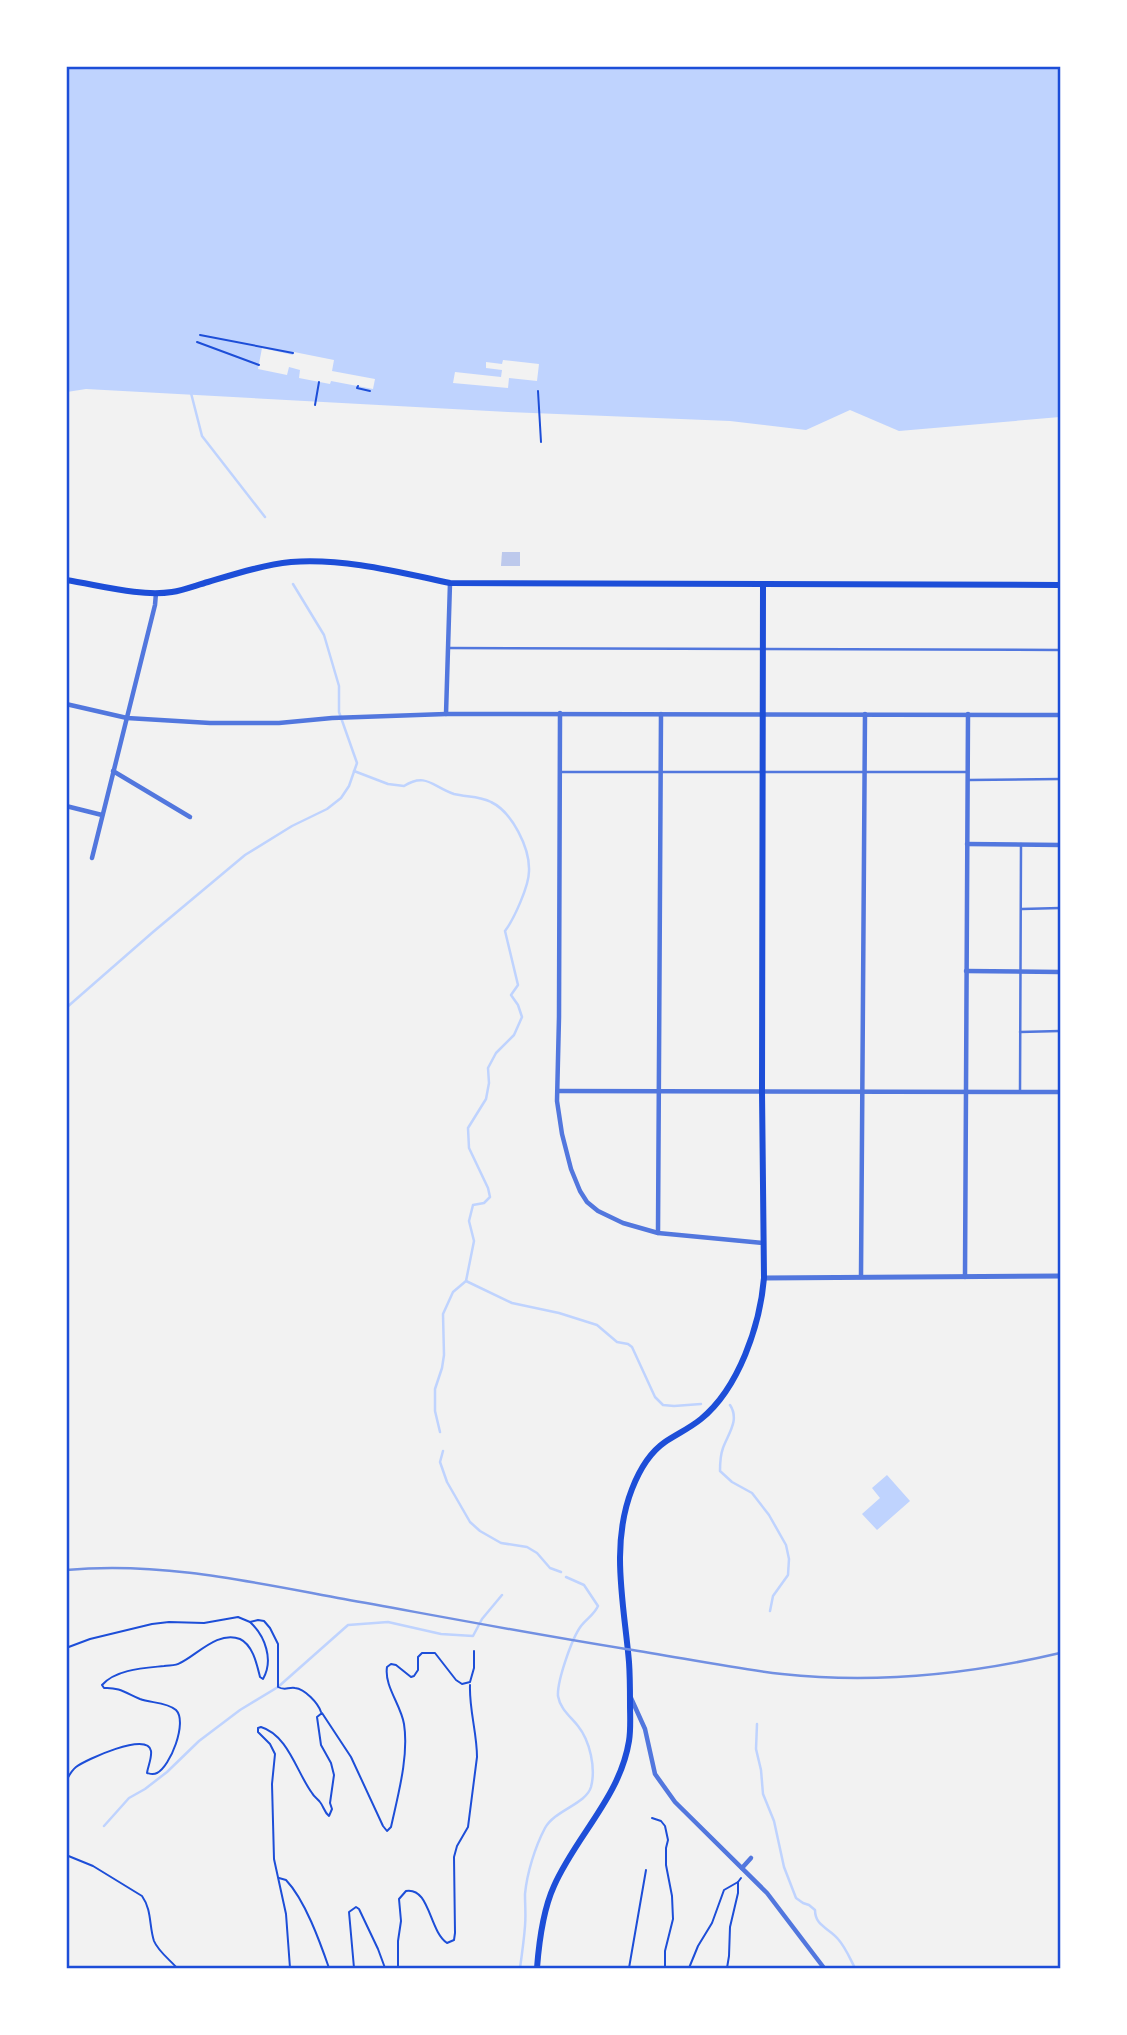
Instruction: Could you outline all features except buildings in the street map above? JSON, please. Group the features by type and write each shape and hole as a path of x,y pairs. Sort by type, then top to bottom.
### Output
{"main road":[{"path":"66,580 156,593 173,592 235,574 292,562 346,563 450,583 1060,585"},
{"path":"537,1969 544,1918 554,1886 599,1814 619,1775 630,1741 629,1664 620,1560 621,1523 627,1502 644,1464 652,1455 662,1444 700,1420 717,1402 737,1371 750,1342 762,1301 763,585"}],"street":[{"path":"446,714 450,583"},
{"path":"92,859 156,593"},
{"path":"66,704 127,718 229,724 446,714 1060,715"},
{"path":"560,713 558,1091 559,1117 571,1169 587,1202 598,1211 623,1223 658,1233 763,1243"},
{"path":"658,1233 661,714"},
{"path":"861,1276 865,714"},
{"path":"965,1277 968,714"},
{"path":"113,771 190,817"},
{"path":"66,806 102,815"},
{"path":"967,844 1060,845"},
{"path":"966,971 1060,972"},
{"path":"558,1091 1060,1092"},
{"path":"764,1278 1060,1276"},
{"path":"630,1694 645,1729 655,1774 675,1802 767,1893 824,1969"},
{"path":"743,1870 751,1858"}],"lane":[{"path":"448,648 1060,650"},
{"path":"559,772 967,772"},
{"path":"967,780 1060,779"},
{"path":"1020,1092 1021,844"},
{"path":"1020,909 1060,908"},
{"path":"1020,1032 1060,1031"}],"path":[{"path":"200,335 293,353"},
{"path":"197,342 259,365"},
{"path":"315,405 318,382"},
{"path":"358,386 370,391"},
{"path":"538,391 541,442"},
{"path":"66,1648 90,1639 161,1623 204,1623 238,1617 250,1622 263,1636 267,1651 266,1677 263,1679 250,1647 233,1637 207,1645 181,1663 132,1670 104,1682 104,1688 123,1690 138,1698 176,1710 179,1714 179,1736 166,1764 155,1774 147,1773 151,1751 148,1745 135,1743 78,1765 66,1781"},
{"path":"250,1622 264,1621 276,1639 279,1651 278,1687 284,1690 300,1689 318,1705 351,1758 387,1830 391,1827 401,1779 405,1733 404,1720 387,1678 387,1667 396,1665 411,1677 418,1670 418,1657 422,1653 435,1653 456,1680 462,1684 470,1682"},
{"path":"398,1969 401,1921 399,1899 406,1891 415,1891 425,1902 436,1932 443,1942 454,1940 454,1857 468,1827 477,1757 469,1699 474,1651"},
{"path":"290,1969 286,1914 274,1859 272,1784 275,1754 270,1744 258,1732 258,1728 270,1730 285,1746 313,1795 329,1816 332,1809 334,1775 321,1745 317,1717 322,1713"},
{"path":"652,1818 661,1821 665,1826 668,1840 666,1865 673,1919 665,1951 665,1969"},
{"path":"66,1856 93,1866 142,1896 151,1916 155,1942 177,1969"},
{"path":"629,1969 646,1870"},
{"path":"727,1969 730,1927 738,1882 743,1870"},
{"path":"278,1878 286,1880 299,1899 315,1931 329,1969"},
{"path":"689,1969 712,1923 724,1891 738,1882"},
{"path":"354,1969 349,1912 356,1908 369,1930 385,1969"}],"water":[{"path":"66,67 1060,67 1060,417 899,431 850,410 806,430 730,421 86,389 67,392"},
{"path":"887,1475 910,1501 877,1530 862,1514 880,1498 872,1488"}],"pier":[{"path":"262,348 334,360 332,371 375,379 373,389 299,378 300,370 289,367 287,375 258,369"},
{"path":"503,360 539,364 537,381 509,378 508,388 453,383 455,372 501,377 502,370 486,368 486,362 502,364"}],"waterway":[{"path":"191,393 202,436 265,517"},
{"path":"66,1008 245,855 292,826 327,809 341,798 349,786 357,763 339,712 339,686 324,635 293,584"},
{"path":"354,771 388,784 404,786 418,780 429,782 454,794 491,802 513,822 529,862 524,893 505,931 518,985 511,995 522,1017 514,1035 496,1053 488,1068 486,1099 468,1128 469,1148 490,1197 484,1203 473,1205 469,1221 474,1241 466,1281 453,1292 443,1314 444,1355 435,1389 435,1411 440,1432"},
{"path":"466,1281 512,1303 597,1325 617,1342 632,1347 655,1397 663,1405 701,1404"},
{"path":"730,1405 734,1416 722,1451 720,1471 732,1482 752,1493 769,1515 786,1545 789,1559 788,1575 773,1596 770,1611"},
{"path":"443,1451 440,1462 447,1482 470,1522 501,1543 527,1547 537,1553 550,1568 561,1572"},
{"path":"520,1968 526,1886 538,1843 550,1822 588,1793 592,1780 589,1747 578,1726 563,1709 558,1689 573,1640 598,1606 584,1585 566,1577"},
{"path":"104,1826 129,1798 167,1772 199,1741 240,1710 278,1687 348,1625 388,1622 441,1634 473,1636 482,1619 502,1595"},
{"path":"757,1724 756,1749 763,1794 774,1821 784,1867 796,1898 815,1910 817,1920 841,1942 855,1968"}],"railway":[{"path":"66,1570 136,1568 206,1575 724,1666 817,1677 887,1677 957,1672 1060,1653"}]}
